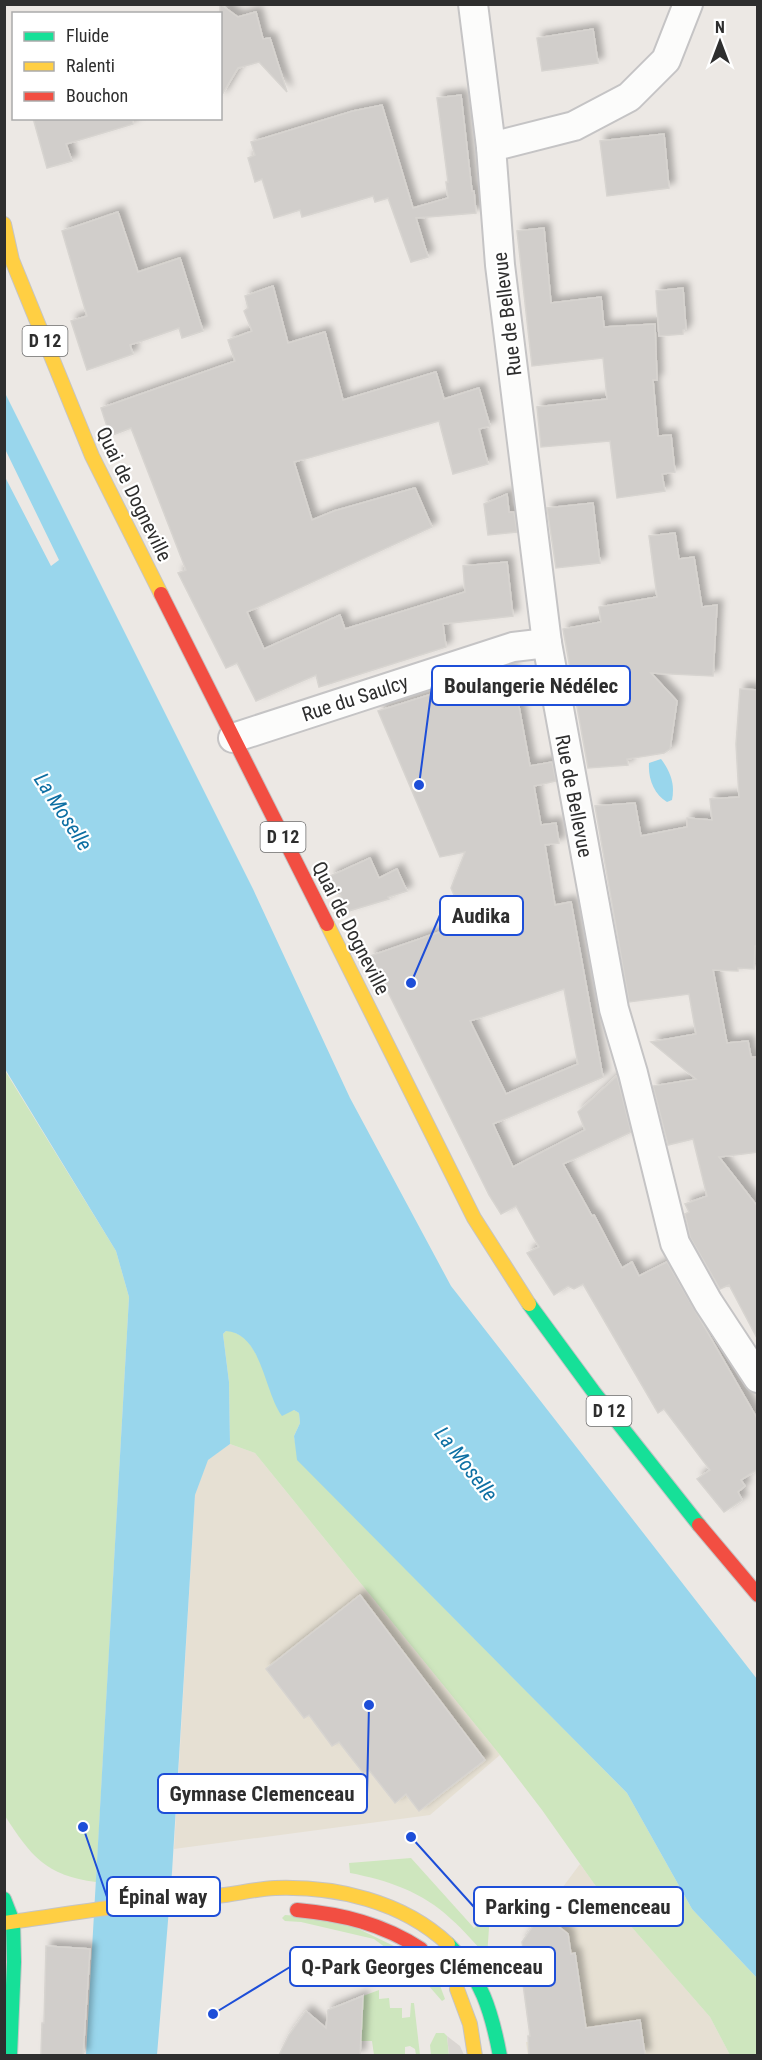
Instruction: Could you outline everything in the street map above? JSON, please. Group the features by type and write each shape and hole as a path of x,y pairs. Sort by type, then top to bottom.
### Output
{"main road":[{"name":"Quai de Dogneville","path":"4,224 12,260 92,456 474,1218 523,1296 593,1390 716,1547 758,1595"},
{"path":"9,1923 183,1898 232,1895 274,1888 348,1893 387,1904 421,1922 454,1948 477,1978 492,2016 500,2055"},
{"path":"232,1895 265,1905"},
{"path":"4,1899 14,1962 10,2055"},
{"path":"288,1909 346,1917 377,1926 404,1937 433,1959"},
{"path":"451,1981 457,1988 470,2024 476,2055"}],"street":[{"name":"Rue de Bellevue","path":"473,4 491,147 500,265 547,644 614,1009 639,1096 675,1244 708,1302 758,1378"},
{"path":"491,147 574,126 629,97 666,60 688,4"},
{"name":"Rue du Saulcy","path":"233,738 513,647 547,644"}],"shaded area":[{"path":"230,1444 255,1453 500,1755 430,1815 174,1849 195,1495 207,1460"},
{"path":"580,1864 595,1885 710,2017 730,2055 528,2055 526,2042 530,2036 520,1962 524,1961 522,1942"},
{"path":"447,2036 460,2046 464,2055 449,2055"}],"green space":[{"path":"4,1069 116,1251 129,1297 96,1882 64,1875 42,1862 23,1842 5,1816"},
{"path":"226,1331 232,1331 247,1339 290,1411 294,1410 299,1413 300,1423 294,1436 298,1460 627,1793 692,1909 757,1978 757,2055 730,2055 710,2017 595,1885 500,1755 255,1453 230,1444 229,1382 223,1334"},
{"path":"411,1858 474,1928 490,1914 487,1956 456,1923 429,1901 404,1888 350,1873 349,1863"},
{"path":"285,1915 338,1919 427,1962 445,1999 442,2001 414,1969 374,1939 301,1922 285,1921 282,1918"},
{"path":"379,1990 379,1999 389,1998 390,2008 402,2008 402,2018 410,2017 411,2003 414,2003 420,2055 416,2055 415,2049 410,2046 405,2047 405,2055 374,2055 372,2041 361,2041 363,1996"},
{"path":"436,2033 444,2033 447,2036 449,2055 431,2055 430,2045"}],"water":[{"name":"La Moselle","path":"5,393 253,889 350,1098 451,1286 757,1679 757,1978 692,1909 627,1793 297,1460 294,1436 300,1423 299,1413 294,1410 282,1416 255,1352 238,1334 226,1331 223,1334 229,1382 230,1444 208,1460 195,1495 172,1872 157,2055 86,2055 129,1297 116,1251 5,1069 4,475 51,566 59,560 5,449"},
{"path":"661,759 670,774 672,784 672,800 667,802 655,790 650,775 649,763"}],"building":[{"path":"220,4 238,17 256,12 263,39 270,38 287,92 259,62 238,68 222,95 222,12 220,12"},
{"path":"593,29 598,63 542,71 537,38"},
{"path":"461,95 476,213 416,218 428,257 411,262 388,198 375,202 373,196 302,217 300,210 274,218 262,179 255,182 248,158 255,155 251,142 353,111 382,105 413,208 448,198 437,98"},
{"path":"34,120 132,120 133,124 66,144 72,161 47,168"},
{"path":"664,134 669,188 607,196 600,141"},
{"path":"118,212 138,272 180,258 203,331 182,338 179,328 130,345 133,354 87,370 71,321 87,316 62,231"},
{"path":"544,228 551,303 601,297 604,327 655,324 657,380 653,380 658,436 671,435 675,472 662,474 665,491 617,498 610,441 541,447 537,407 607,399 603,358 532,366 517,231"},
{"path":"273,286 288,343 325,332 343,400 436,372 444,399 479,388 490,426 479,429 488,464 453,474 439,421 294,462 312,520 334,511 415,488 432,527 247,612 264,649 340,615 345,629 465,592 463,566 507,562 513,616 443,624 446,647 319,687 316,675 256,701 237,663 226,668 178,573 186,570 131,428 110,436 101,408 235,361 228,340 252,331 244,311 248,308 245,296"},
{"path":"683,288 686,329 683,330 683,334 659,336 656,291"},
{"path":"507,494 509,512 514,512 517,532 488,535 484,504"},
{"path":"593,503 600,563 556,568 547,508"},
{"path":"675,533 679,559 694,557 702,607 717,605 713,676 651,673 677,701 670,749 664,753 627,759 628,765 588,768 563,629 601,622 599,607 657,597 649,536"},
{"path":"512,669 530,766 552,762 556,781 534,786 541,825 556,823 559,843 545,845 555,905 571,902 603,1077 493,1124 513,1167 585,1130 578,1112 617,1076 631,1132 563,1164 622,1268 632,1262 639,1276 667,1262 758,1420 758,1469 741,1480 745,1486 738,1492 742,1500 724,1512 697,1479 710,1470 664,1409 658,1413 583,1284 574,1289 568,1286 554,1295 527,1253 539,1247 516,1206 501,1214 489,1195 370,956 466,923 451,888 465,852 440,857 378,711","holes":["564,989 578,1064 506,1094 470,1021"]},
{"path":"740,689 758,690 758,946 755,946 754,969 713,970 727,1043 748,1041 751,1057 758,1057 758,1152 719,1157 758,1207 758,1340 729,1285 720,1289 690,1237 685,1214 689,1212 685,1204 707,1196 693,1139 668,1145 653,1086 696,1079 651,1042 696,1034 689,994 629,1002 595,806 635,803 641,836 687,827 687,818 712,820 710,799 739,797 736,744"},
{"path":"370,858 379,878 397,869 407,891 388,897 389,899 342,913 335,900 341,897 330,876"},
{"path":"360,1595 485,1760 419,1811 406,1794 395,1803 369,1770 364,1774 339,1742 332,1746 309,1715 304,1718 266,1669"},
{"path":"554,1923 568,1934 571,1954 575,1953 586,2028 640,2020 645,2055 529,2055 528,2036 530,2036 520,1962 525,1961 522,1942 533,1926"},
{"path":"46,1946 90,1949 83,2055 41,2055"},
{"path":"363,1996 360,2055 279,2055 289,2035 306,2011 326,2028 328,2010"}],"traffic: fast":[{"path":"529,1304 593,1391 699,1525"},
{"path":"4,1899 13,1922 14,1962 10,2056"},
{"path":"448,1944 477,1982 489,2010 500,2056"}],"traffic: slow":[{"path":"4,224 12,260 92,456 161,594"},
{"path":"327,924 474,1218 529,1304"},
{"path":"4,1923 163,1901 268,1889 298,1888 344,1894 389,1907 430,1929 448,1944"},
{"path":"457,1989 470,2024 475,2056"}],"traffic: jam":[{"path":"161,594 327,924"},
{"path":"699,1525 758,1595"},
{"path":"297,1910 330,1914 362,1922 392,1933 421,1949"}],"place":[{"name":"Boulangerie Nédélec","path":"419,785"},
{"name":"Audika","path":"411,983"},
{"name":"Gymnase Clemenceau","path":"369,1705"},
{"name":"Épinal way","path":"83,1827"},
{"name":"Parking - Clemenceau","path":"411,1837"},
{"name":"Q-Park Georges Clémenceau","path":"213,2014"}]}
